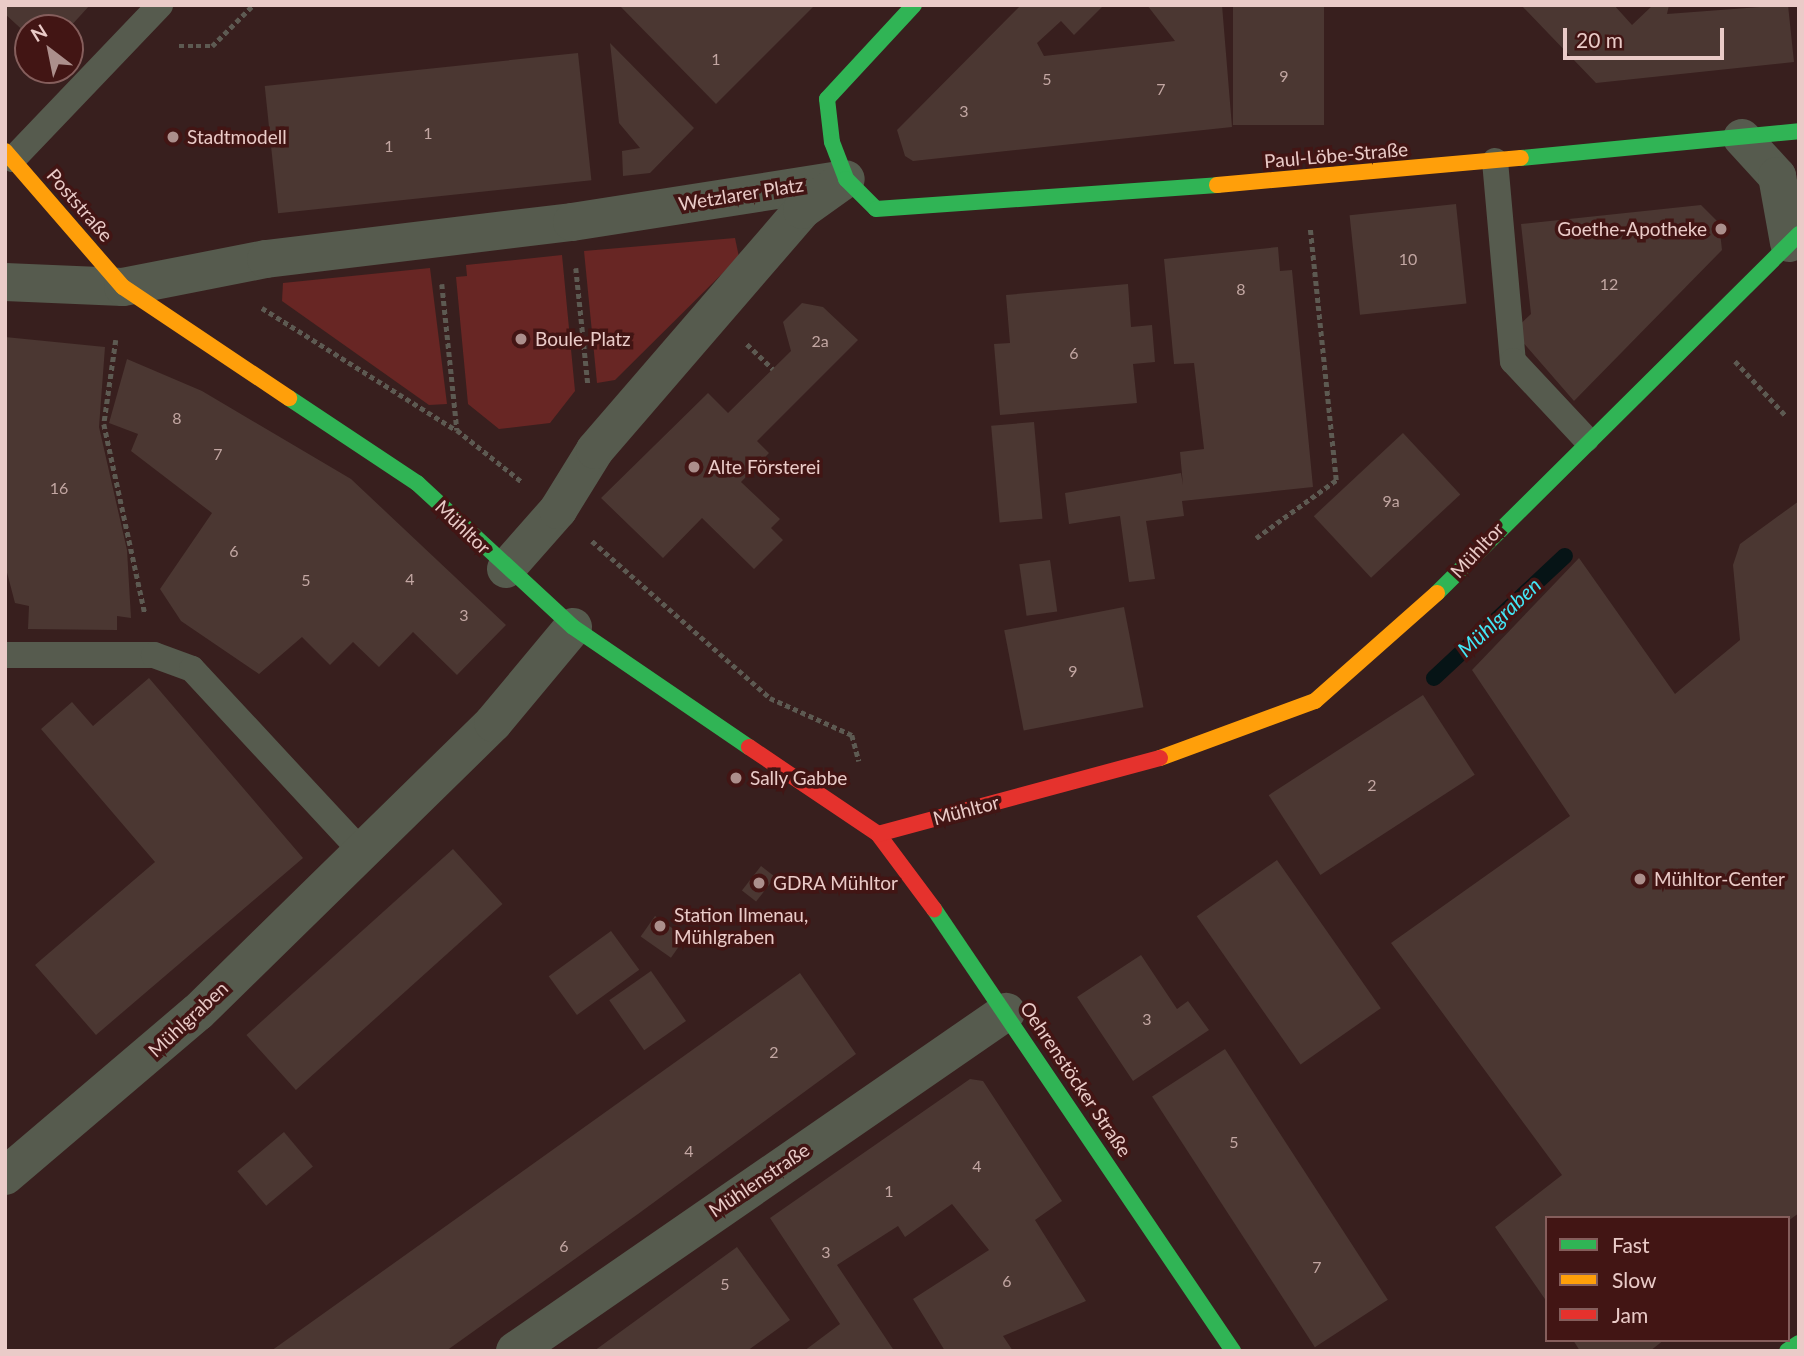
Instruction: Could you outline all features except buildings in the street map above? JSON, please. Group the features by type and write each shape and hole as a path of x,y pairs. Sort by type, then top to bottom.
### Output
{"street":[{"path":"846,179 832,142 827,99 914,5"},
{"name":"Paul-Löbe-Straße","path":"846,179 876,209 1305,179 1799,131"},
{"name":"Mühltor","path":"123,287 417,483 506,569 573,627 878,834 1177,753 1315,701 1401,631 1586,439 1704,328 1794,238 1777,176 1742,138"},
{"name":"Poststraße","path":"8,158 123,287"},
{"name":"Wetzlarer Platz","path":"5,282 123,287 206,268 572,222 846,179"},
{"name":"Wetzlarer Platz","path":"506,569 558,510 595,450 802,210 846,179"},
{"name":"Mühlgraben","path":"5,1176 198,1012 493,723 573,627"},
{"name":"Oehrenstöcker Straße","path":"878,834 1006,1012 1233,1351"},
{"name":"Mühlenstraße","path":"515,1351 1006,1012"},
{"path":"1787,1351 1799,1343"}],"lane":[{"path":"8,158 160,5"},
{"path":"1495,161 1513,361 1586,439"},
{"path":"5,655 154,655 191,669 362,852"}],"path":[{"path":"122,46 212,46 253,5"},
{"path":"1256,538 1335,480 1305,179"},
{"path":"572,222 595,450"},
{"path":"438,237 457,430"},
{"path":"206,268 314,344 457,430 558,510 726,665 769,698 852,735 878,834"},
{"path":"123,287 104,424 154,655"},
{"path":"1704,328 1787,417"}],"shaded area":[{"path":"735,238 739,257 615,380 597,383 584,251"},
{"path":"562,255 575,391 550,423 499,429 468,404 456,277 467,276 466,265"},
{"path":"430,268 447,404 429,405 282,301 283,283"}],"waterway":[{"name":"Mühlgraben","path":"1434,678 1565,556"}],"traffic: fast":[{"path":"914,5 827,99 832,142 846,179 876,209 1217,185"},
{"path":"1521,158 1799,131"},
{"path":"1437,593 1799,234"},
{"path":"289,398 417,483 573,627 749,747"},
{"path":"934,909 1233,1351"},
{"path":"1787,1351 1799,1343"}],"traffic: slow":[{"path":"5,151 123,287 289,398"},
{"path":"1217,185 1521,158"},
{"path":"1160,758 1315,701 1437,593"}],"traffic: jam":[{"path":"749,747 878,834 934,909"},
{"path":"878,834 1160,758"}],"place":[{"name":"Stadtmodell","path":"173,137"},
{"name":"Goethe-Apotheke","path":"1721,229"},
{"name":"Boule-Platz","path":"521,339"},
{"name":"Alte Försterei","path":"694,467"},
{"name":"Sally Gabbe","path":"736,778"},
{"name":"Mühltor-Center","path":"1640,879"},
{"name":"GDRA Mühltor","path":"759,883"},
{"name":"Station Ilmenau, Mühlgraben","path":"660,926"}]}
